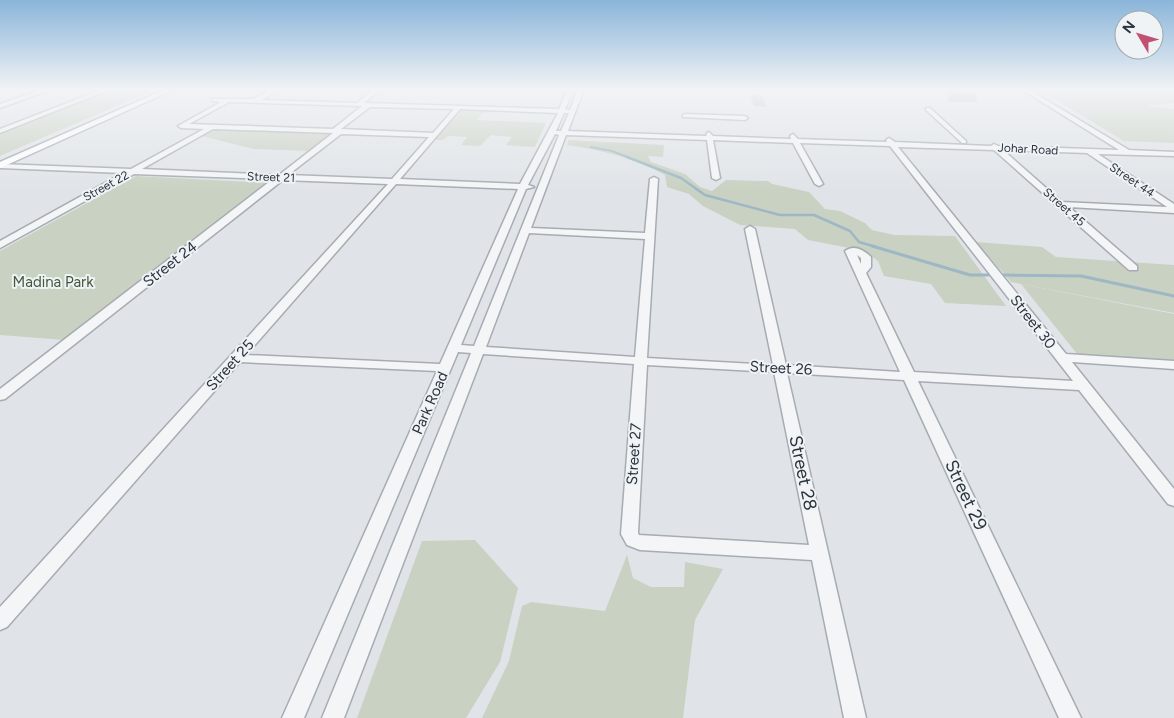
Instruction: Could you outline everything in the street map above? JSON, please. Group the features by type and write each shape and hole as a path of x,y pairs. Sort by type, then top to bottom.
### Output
{"main road":[{"path":"0,159 84,123"},
{"path":"0,165 96,123"}],"street":[{"path":"0,131 22,123"},
{"path":"187,123 181,126 434,135"},
{"name":"Street 24","path":"0,396 282,177 348,123"},
{"name":"Street 25","path":"2,615 236,358 445,123"},
{"name":"Park Road","path":"332,718 542,188 562,123"},
{"path":"943,123 964,142"},
{"path":"1069,123 1105,147"},
{"path":"1077,123 1092,131 1116,150"},
{"name":"Street 22","path":"0,245 212,127"},
{"path":"1080,130 1092,131"},
{"name":"Park Road","path":"293,718 524,187 559,131"},
{"name":"Johar Road","path":"559,131 1105,147 1127,152 1174,154"},
{"path":"710,136 716,178"},
{"path":"794,139 819,184"},
{"name":"Johar Road","path":"890,142 964,142 1090,151 1174,150"},
{"name":"Street 30","path":"890,142 1174,500"},
{"name":"Street 45","path":"993,145 1133,268"},
{"name":"Street 44","path":"1090,151 1174,209"},
{"name":"Street 21","path":"0,165 542,188"},
{"name":"Street 27","path":"654,179 640,361 630,534 633,540 640,543 820,553"},
{"path":"1061,204 1174,209"},
{"name":"Street 28","path":"750,229 855,718"},
{"path":"525,230 650,236"},
{"name":"Street 29","path":"860,273 1070,718"},
{"name":"Street 26","path":"454,348 640,361 1084,386"},
{"path":"236,358 445,368"},
{"path":"1062,358 1174,366"}],"green space":[{"path":"31,123 78,123 0,156 0,135"},
{"path":"448,123 546,123 535,147 506,145 512,137 491,135 480,146 461,145 467,137 448,136 443,140 431,140"},
{"path":"1093,123 1174,123 1174,143 1124,141"},
{"path":"213,129 335,132 309,151 254,149 202,136"},
{"path":"569,140 664,145 663,157 648,156 651,162 685,174 700,187 712,191 726,180 768,181 772,184 809,192 825,209 840,211 865,223 872,230 894,235 955,236 1006,306 945,303 931,284 884,276 878,261 865,251 808,240 795,229 740,225 703,206 689,194 667,187 665,175 654,169 618,156 567,145"},
{"name":"Madina Park","path":"136,176 268,183 65,340 0,335 0,251"},
{"path":"976,242 1042,247 1056,257 1174,265 1174,313 1011,282"},
{"path":"1021,284 1174,314 1174,361 1078,355"},
{"path":"475,540 518,588 500,662 466,718 357,718 422,541"},
{"path":"627,555 633,578 651,587 684,587 685,562 723,569 695,620 683,718 482,718 509,661 522,606 531,602 605,611"}],"waterway":[{"path":"591,147 612,151 630,158"},
{"path":"627,157 681,178 705,195 780,215 814,215 850,231 859,242 876,247"},
{"path":"872,246 970,275 988,275"},
{"path":"1004,275 1081,276 1174,296"}]}
